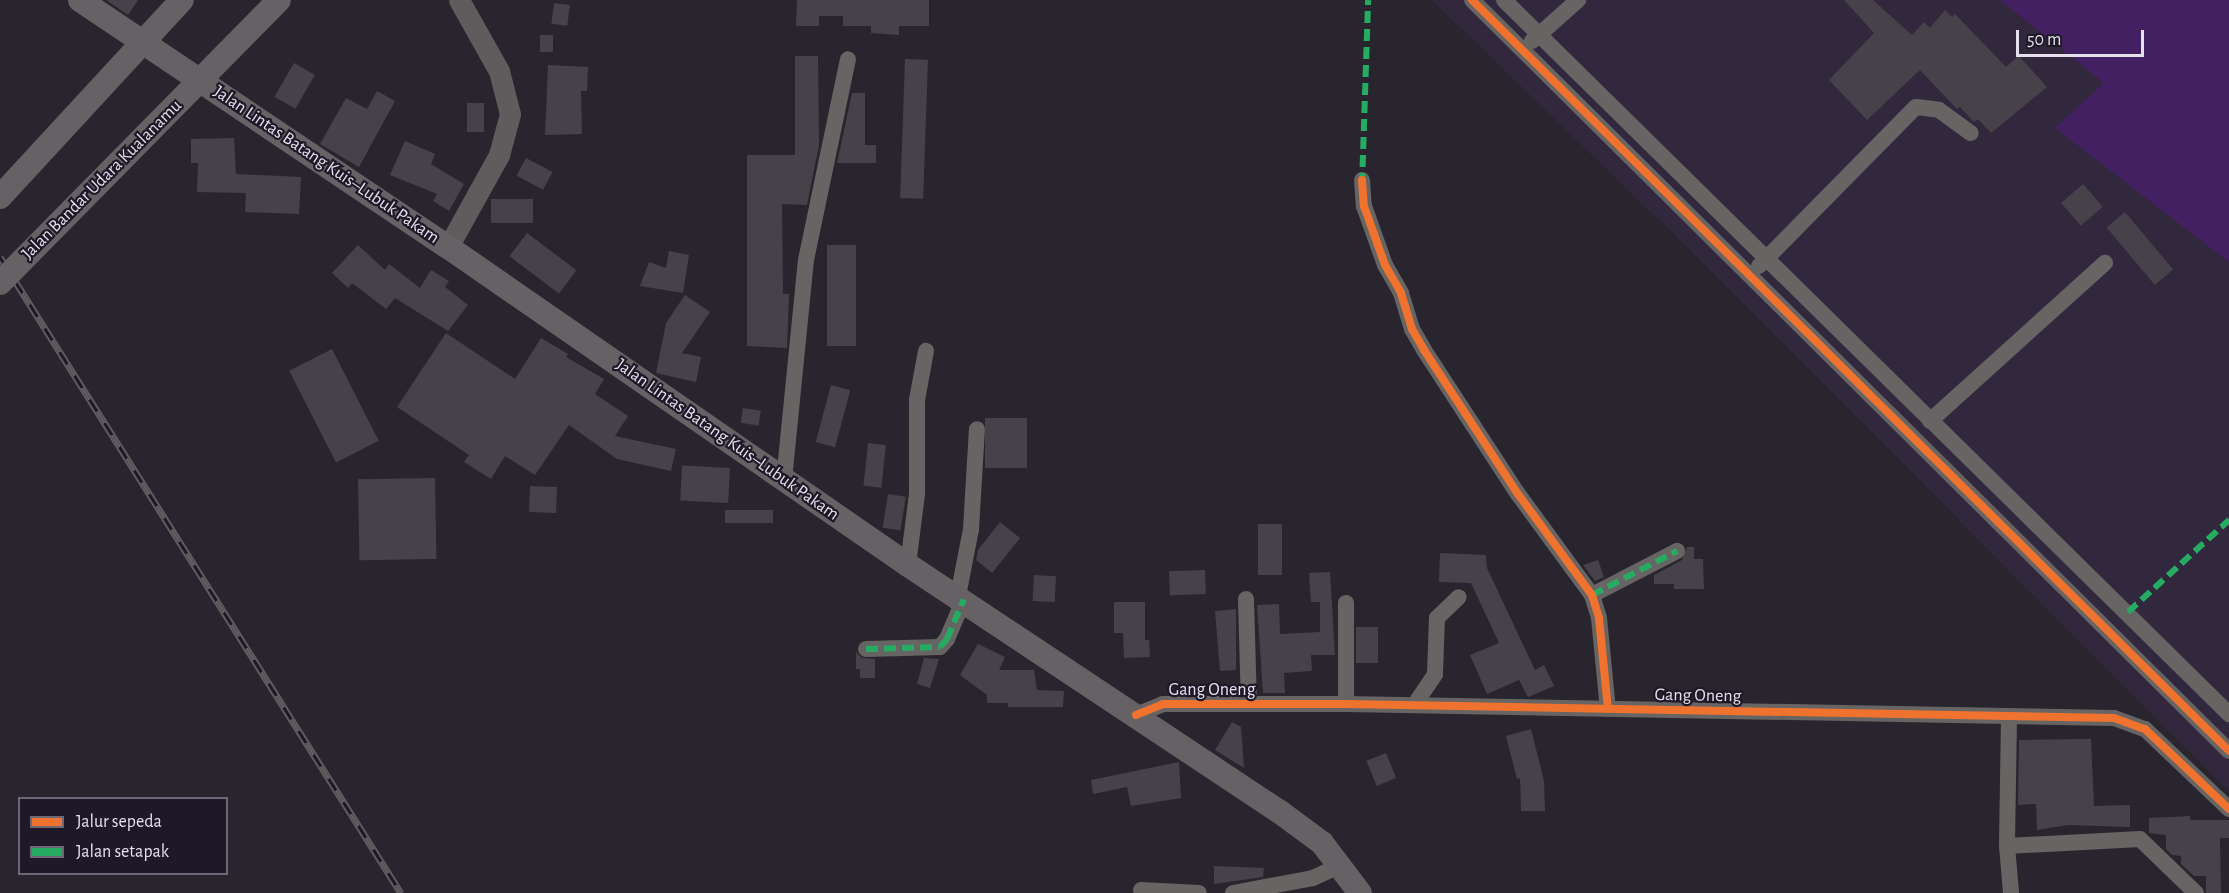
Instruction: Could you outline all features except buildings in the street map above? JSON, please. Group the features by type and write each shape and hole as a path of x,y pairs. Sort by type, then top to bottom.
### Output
{"highway":[{"name":"Jalan Lintas Batang Kuis–Lubuk Pakam","path":"80,0 448,247 908,565 1136,715 1322,843 1341,865 1360,893"},
{"path":"0,196 182,0"},
{"name":"Jalan Bandar Udara Kualanamu","path":"0,284 279,0"}],"main road":[{"path":"448,247 499,155 509,127 499,71 459,0"}],"street":[{"path":"1472,0 2229,751"},
{"path":"1504,0 2229,714"},
{"path":"1522,49 1578,0"},
{"path":"784,480 806,260 848,59"},
{"path":"1749,275 1916,107 1939,110 1971,133"},
{"path":"1362,180 1364,206 1385,265 1401,293 1412,328 1424,350 1518,494 1592,595 1599,618 1608,709"},
{"path":"1930,421 2105,263"},
{"path":"908,565 917,494 917,400 926,351"},
{"path":"866,650 940,647 961,598 971,529 977,429"},
{"path":"1592,595 1677,551"},
{"path":"1415,704 1435,674 1437,618 1459,597"},
{"path":"1246,599 1249,704"},
{"path":"1346,603 1346,704"},
{"name":"Gang Oneng","path":"1136,715 1163,704 1415,704 2114,718 2132,722 2145,729 2229,809"},
{"path":"2009,717 2007,846 2011,893"},
{"path":"2007,846 2140,839 2196,893"},
{"path":"1233,893 1313,878 1341,865"},
{"path":"1142,891 1199,893"}],"shaded area":[{"path":"1432,0 2229,0 2229,791 1690,250"},
{"path":"2000,0 2229,0 2229,262 2055,128 2104,83"}],"railway":[{"path":"0,257 401,893"}],"marked path":[{"path":"1362,185 1368,0"},
{"path":"2128,612 2229,520"},
{"path":"1592,595 1677,551"},
{"path":"866,649 940,647 947,639 964,599"}],"cycle path":[{"path":"1472,0 2229,751"},
{"path":"1362,180 1364,206 1385,265 1401,293 1412,329 1518,494 1592,595 1599,618 1608,709"},
{"path":"1136,715 1163,704 1346,704 2114,718 2145,729 2229,809"}]}
